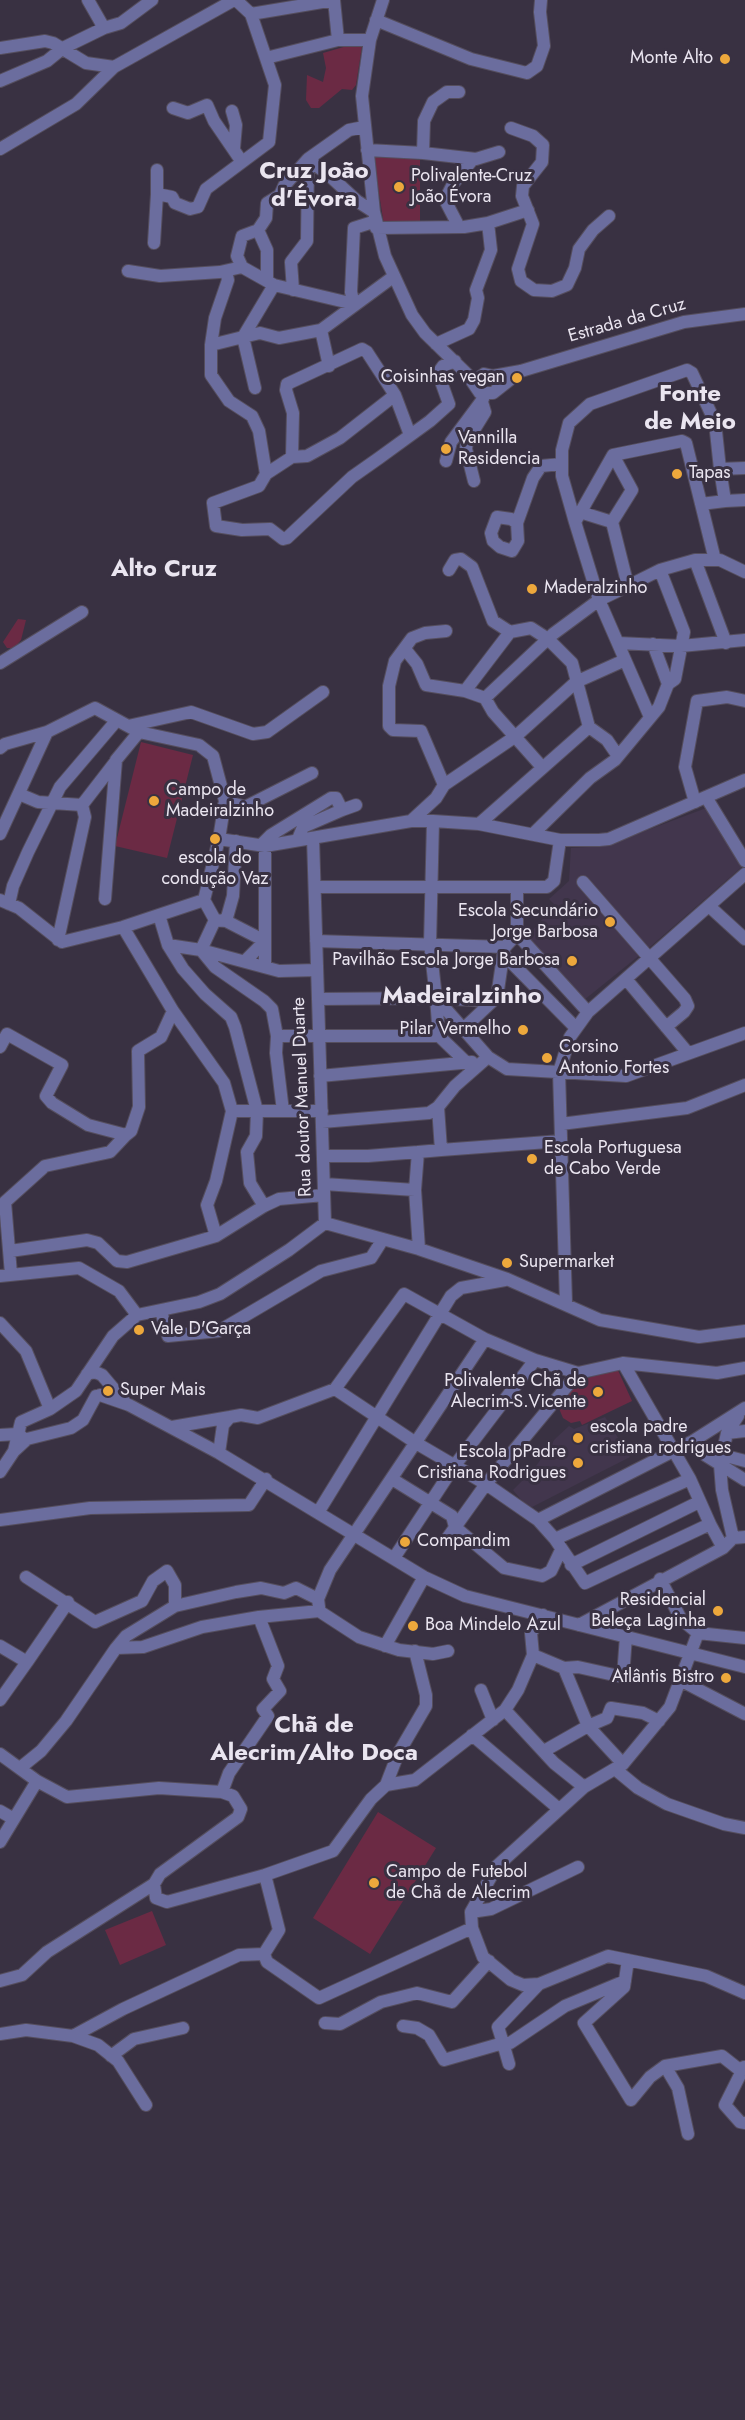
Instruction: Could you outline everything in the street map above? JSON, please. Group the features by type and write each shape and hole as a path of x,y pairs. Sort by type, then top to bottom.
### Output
{"street":[{"path":"88,0 104,28"},
{"path":"0,149 76,104 114,67 235,0 251,14 275,85 269,142 206,189 198,207 190,209 175,203 172,197 157,194"},
{"path":"251,14 334,0 338,40"},
{"path":"383,0 370,40 362,96 375,220 393,277 412,315 436,344 485,387 485,412 467,441 466,449 474,481"},
{"path":"376,20 471,59 527,73 537,66 544,45 541,0"},
{"path":"0,81 48,62 63,48 104,28 120,23 148,1"},
{"path":"266,58 338,40 370,40"},
{"path":"0,48 45,41 63,48 86,63 114,67"},
{"path":"423,153 424,121 433,102 447,92 459,92"},
{"path":"173,108 188,113 207,105 213,121 242,162"},
{"path":"232,111 236,125 234,148"},
{"path":"354,304 270,283 242,267 237,256 242,236 258,230 266,218 267,202 280,195 284,186 308,159 349,130 364,127"},
{"path":"511,128 533,136 543,145 542,162 523,186 522,196 533,224 518,269 521,281 534,290 552,291 567,285 575,268 579,249 593,230 609,216"},
{"path":"367,150 473,159 499,152"},
{"path":"308,159 331,177 375,220"},
{"path":"293,290 291,262 307,241 308,159"},
{"path":"459,227 445,200 453,184 473,159"},
{"path":"154,243 157,170"},
{"path":"354,304 351,292 354,228 375,220 459,227 488,223 528,210"},
{"path":"436,344 469,329 474,320 478,298 476,290 491,250 488,223"},
{"path":"255,388 243,338 270,283 267,250 258,230"},
{"path":"128,271 160,276 226,271 242,267"},
{"path":"226,271 228,280 215,318 210,345 210,375 229,401 252,416 259,431 266,474"},
{"path":"210,345 260,333 279,338 321,330 393,277"},
{"name":"Estrada da Cruz","path":"446,461 451,442 485,387 521,371 684,322 745,314"},
{"path":"321,330 329,366"},
{"path":"292,458 293,413 286,390 287,384 362,349 368,352 395,395 410,435"},
{"path":"395,395 340,438 307,456 292,458 266,474 259,486 213,503 216,526 242,530 270,529 283,539 287,538 352,477 449,404 438,373 453,359"},
{"path":"651,717 599,600 561,464 568,423 590,404 687,370 696,376 715,422 724,501"},
{"path":"577,517 613,455 682,441 686,443 715,560"},
{"path":"613,455 632,490 612,522 628,586"},
{"path":"517,524 533,478 541,466 561,464"},
{"path":"720,469 745,468"},
{"path":"700,504 745,500"},
{"path":"577,517 612,522"},
{"path":"449,570 455,560 461,559 472,567 493,621 510,632"},
{"path":"695,560 726,643"},
{"path":"485,698 548,639 599,600 660,570 695,560 715,560 745,572"},
{"path":"533,834 590,778 618,756 659,707 668,684 675,679 684,632 660,570"},
{"path":"0,663 81,612"},
{"path":"465,691 510,632 531,628 548,639 572,663 589,727 607,740 618,756"},
{"path":"444,785 424,734 417,729 393,730 389,726 389,686 395,662 412,638 425,633 446,632"},
{"path":"618,643 681,646 745,640"},
{"path":"652,644 668,684"},
{"path":"405,649 417,664 426,684 465,691 485,698 542,767"},
{"path":"411,821 436,798 444,785 516,736 576,682 626,660"},
{"path":"204,900 123,927 62,942 20,908 4,902 60,787 128,726 191,712 253,734 267,732 323,692"},
{"path":"745,701 727,698 702,698 697,701 685,767 701,800 745,861"},
{"path":"0,748 5,744 47,732 95,708 128,726 199,745 207,750 213,756 224,806 219,839 204,900"},
{"path":"105,899 116,760 128,726"},
{"path":"479,824 589,727"},
{"path":"0,834 47,732"},
{"path":"82,805 116,760"},
{"path":"224,806 235,804 245,807 312,773"},
{"path":"219,839 263,845 411,821 433,821 479,824 560,840 609,839 745,780"},
{"path":"19,794 38,802 51,804 65,802 82,805"},
{"path":"265,967 263,845 271,835 332,798 336,798 342,810"},
{"path":"58,940 85,817 82,805"},
{"path":"298,839 303,827 356,805"},
{"path":"433,821 430,944 439,1036 466,1062"},
{"name":"Rua doutor Manuel Duarte","path":"313,838 325,1223"},
{"path":"315,887 517,888 551,886 560,840"},
{"path":"201,950 221,920 233,896 236,841"},
{"path":"566,1303 559,1072 575,1028 588,1012 745,874"},
{"path":"583,882 685,999 688,1006 666,1028"},
{"path":"463,1029 490,1001 497,997 504,951 517,934 517,888"},
{"path":"204,900 221,920 265,941"},
{"path":"710,907 745,939"},
{"path":"159,915 168,945 183,969 205,994 231,1017 257,1111 256,1136 247,1152 250,1183 264,1206"},
{"path":"123,927 173,1011 224,1083 232,1111 216,1181 207,1205 216,1236"},
{"path":"517,934 588,1012"},
{"path":"245,961 265,941"},
{"path":"316,941 430,944 504,951 575,1028"},
{"path":"168,945 201,950 279,971 317,970"},
{"path":"201,950 215,967 264,1000 272,1009 277,1036 276,1053 283,1111"},
{"path":"626,979 688,1053"},
{"path":"436,998 486,1060"},
{"path":"318,999 436,998 490,1001"},
{"path":"137,1315 119,1291 79,1268 6,1275 10,1251 5,1202 45,1166 110,1152 131,1131 139,1107 138,1051 161,1037 173,1011"},
{"path":"320,1076 486,1060 507,1069 626,1076 745,1033"},
{"path":"0,1047 7,1034 62,1065 46,1096 52,1103 88,1125 126,1135"},
{"path":"277,1036 439,1036"},
{"path":"232,1111 283,1111 322,1117 429,1113 438,1107 454,1086 486,1060"},
{"path":"561,1124 687,1108 745,1085"},
{"path":"438,1107 441,1150"},
{"path":"323,1156 368,1156 561,1141"},
{"path":"418,1152 415,1190 419,1249"},
{"path":"10,1251 87,1240 98,1243 117,1261 127,1262 216,1236 279,1199 324,1189 415,1190"},
{"path":"745,1331 699,1337 600,1320 566,1303 507,1279 419,1249 325,1223 289,1250 220,1294 199,1302 137,1315 113,1336 85,1380 89,1395 98,1395 129,1405 172,1427 266,1479 424,1577 465,1596 745,1666"},
{"path":"161,1311 168,1336 219,1331 321,1271 371,1258 383,1239"},
{"path":"318,1510 375,1415 455,1290 507,1279"},
{"path":"172,1427 241,1415 258,1418 335,1389 404,1294 485,1340 535,1360 578,1373 623,1363 717,1374 745,1368"},
{"path":"0,1323 26,1351 50,1409"},
{"path":"319,1605 330,1570 485,1340"},
{"path":"0,1435 22,1437 71,1428 83,1420 98,1395 105,1389 106,1348"},
{"path":"394,1558 455,1465 535,1360"},
{"path":"623,1363 690,1479 699,1502 723,1548"},
{"path":"0,1472 22,1437 21,1422 50,1409 95,1372 129,1405"},
{"path":"446,1540 486,1484 578,1373"},
{"path":"335,1389 416,1443 486,1484 538,1520 555,1539 585,1583 710,1524"},
{"path":"538,1520 693,1441 745,1408"},
{"path":"579,1625 660,1579 723,1548 739,1537 722,1490 721,1460 727,1433 745,1408"},
{"path":"219,1453 223,1425 230,1417"},
{"path":"727,1433 745,1431"},
{"path":"693,1441 705,1455 721,1460 745,1461"},
{"path":"721,1460 745,1480"},
{"path":"0,1520 90,1508 249,1505 266,1479"},
{"path":"392,1479 420,1498 432,1501 452,1516 455,1527 504,1568 542,1576 551,1571 561,1550"},
{"path":"555,1539 690,1479"},
{"path":"571,1565 699,1502"},
{"path":"27,1576 95,1622 142,1601 153,1581 167,1571 175,1585 175,1606"},
{"path":"385,1646 424,1577"},
{"path":"660,1579 681,1619 698,1634 745,1638"},
{"path":"20,1768 41,1751 66,1721 126,1636 175,1606 261,1588 280,1593 296,1588 359,1637 385,1646 415,1652 433,1654 447,1651"},
{"path":"0,1700 68,1602"},
{"path":"116,1648 143,1647 202,1627 319,1605"},
{"path":"386,1785 415,1780 505,1710 518,1690 533,1655 531,1633 543,1615"},
{"path":"222,1792 229,1773 268,1716 263,1709 280,1691 273,1679 278,1666 258,1617"},
{"path":"698,1634 670,1707 619,1766 584,1787 497,1866 471,1912 472,1928 483,1957 511,1980 523,1985 539,1984 608,1956 706,1976 745,1993"},
{"path":"533,1655 564,1668 578,1667 623,1677 626,1636"},
{"path":"0,1646 27,1662"},
{"path":"154,1884 156,1898 166,1902 265,1875 333,1851 371,1799 386,1785 398,1754 426,1706 426,1695 415,1652"},
{"path":"564,1668 588,1726 638,1788 667,1804 724,1824 745,1828"},
{"path":"680,1680 745,1713"},
{"path":"481,1690 493,1720"},
{"path":"544,1751 607,1718 611,1708 643,1713 659,1721"},
{"path":"505,1710 544,1751 584,1787"},
{"path":"472,1735 559,1809"},
{"path":"0,1754 38,1781 67,1797 159,1788 222,1792 233,1796 241,1809 238,1817 160,1874 154,1884 47,1952 22,1975 0,1981"},
{"path":"0,1842 38,1781"},
{"path":"0,1811 14,1819"},
{"path":"471,1912 491,1909 578,1867"},
{"path":"264,1954 279,1930 265,1875"},
{"path":"264,1954 267,1962 319,1998 472,1928"},
{"path":"73,2036 123,2009 239,1955 264,1954"},
{"path":"628,1960 624,1987 584,2023 631,2100 650,2077 665,2066 722,2056 743,2068 725,2105 740,2122 745,2123"},
{"path":"325,2023 340,2024 381,2002 417,1993 452,2002 489,1961"},
{"path":"403,2026 417,2028 429,2036 436,2043 444,2060 510,2043 564,2006 625,1981"},
{"path":"509,2064 498,2027 539,1984"},
{"path":"111,2056 134,2040 183,2028"},
{"path":"0,2034 26,2031 73,2036 98,2045 118,2061 146,2105"},
{"path":"665,2066 678,2088 688,2134"}],"shaded area":[{"path":"354,44 362,46 356,85 352,90 342,89 319,108 311,108 306,100 307,75 323,82 326,68 323,53"},
{"name":"Polivalente-Cruz João Évora","path":"406,153 411,159 420,160 420,224 384,225 373,155"},
{"path":"18,619 26,620 21,640 14,648 7,648 3,642"},
{"name":"Campo de Madeiralzinho","path":"141,742 193,755 167,858 115,846"},
{"name":"Escola Secundário Jorge Barbosa","path":"709,807 743,866 651,946 579,1004 524,940 555,905 549,899 569,881 571,848 605,846"},
{"name":"Polivalente Chã de Alecrim-S.Vicente","path":"616,1366 632,1401 582,1425 580,1421 571,1423 563,1418 558,1406 575,1384"},
{"name":"Escola pPadre Cristiana Rodrigues","path":"605,1417 630,1457 532,1507 523,1502 513,1490 534,1469 555,1439 569,1426 574,1429"},
{"name":"Campo de Futebol de Chã de Alecrim","path":"378,1812 436,1848 370,1954 313,1918"},
{"path":"152,1911 166,1945 120,1965 105,1930"}],"place":[{"name":"Monte Alto","path":"725,59"},
{"name":"Polivalente-Cruz João Évora","path":"399,187"},
{"name":"Coisinhas vegan","path":"517,378"},
{"name":"Vannilla Residencia","path":"446,449"},
{"name":"Tapas","path":"677,474"},
{"name":"Maderalzinho","path":"532,589"},
{"name":"Campo de Madeiralzinho","path":"154,801"},
{"name":"escola do condução Vaz","path":"215,839"},
{"name":"Escola Secundário Jorge Barbosa","path":"610,922"},
{"name":"Pavilhão Escola Jorge Barbosa","path":"572,961"},
{"name":"Pilar Vermelho","path":"523,1030"},
{"name":"Corsino Antonio Fortes","path":"547,1058"},
{"name":"Escola Portuguesa de Cabo Verde","path":"532,1159"},
{"name":"Supermarket","path":"507,1263"},
{"name":"Vale D'Garça","path":"139,1330"},
{"name":"Super Mais","path":"108,1391"},
{"name":"Polivalente Chã de Alecrim-S.Vicente","path":"598,1392"},
{"name":"escola padre cristiana rodrigues","path":"578,1438"},
{"name":"Escola pPadre Cristiana Rodrigues","path":"578,1463"},
{"name":"Compandim","path":"405,1542"},
{"name":"Residencial Beleça Laginha","path":"718,1611"},
{"name":"Boa Mindelo Azul","path":"413,1626"},
{"name":"Atlântis Bistro","path":"726,1678"},
{"name":"Campo de Futebol de Chã de Alecrim","path":"374,1883"}],"district":[{"name":"Cruz João d'Évora","path":"314,186"},
{"name":"Fonte de Meio","path":"690,409"},
{"name":"Alto Cruz","path":"164,570"},
{"name":"Madeiralzinho","path":"462,997"},
{"name":"Chã de Alecrim/Alto Doca","path":"314,1740"}]}
